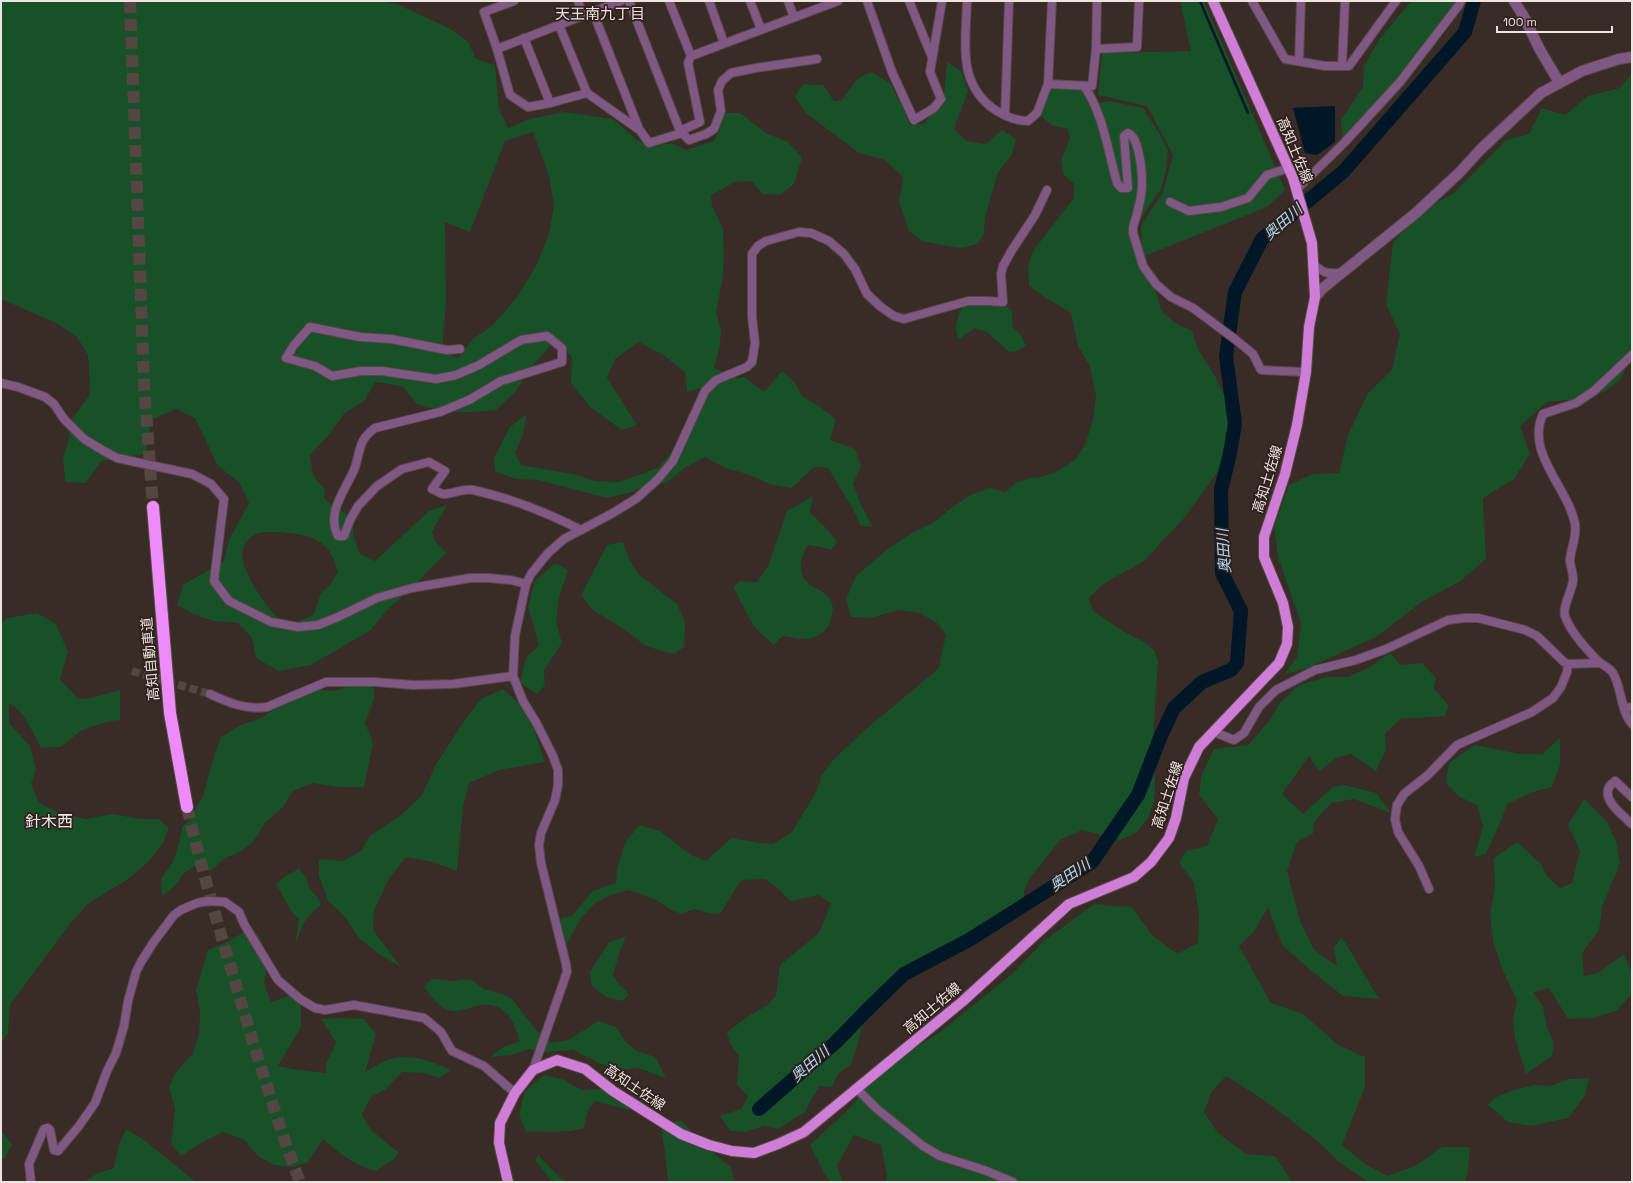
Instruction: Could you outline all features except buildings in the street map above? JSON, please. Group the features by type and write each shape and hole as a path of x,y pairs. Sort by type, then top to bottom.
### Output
{"highway":[{"name":"高知自動車道","path":"153,507 170,713 187,807"}],"main road":[{"name":"高知土佐線","path":"508,1182 499,1143 500,1123 515,1093 533,1070 557,1060 585,1069 613,1091 680,1134 709,1145 732,1151 754,1153 804,1132 963,1001 1069,904 1134,877 1151,862 1169,838 1176,818 1184,778 1199,747 1279,663 1287,644 1288,627 1283,603 1264,557 1264,537 1285,474 1297,425 1306,372 1309,328 1315,297 1312,243 1298,193 1289,168 1213,1"}],"street":[{"path":"514,1 502,3 484,12 497,49 510,95 528,107 550,104 587,92"},
{"path":"578,1 583,16"},
{"path":"497,49 621,1"},
{"path":"629,1 681,132 689,140 706,134 714,129 721,111 718,90 722,82 731,74 756,68 817,59"},
{"path":"669,1 691,56"},
{"path":"709,1 724,42"},
{"path":"750,1 761,29"},
{"path":"788,1 794,17"},
{"path":"593,12 639,129 649,143 681,132 700,122 688,63 691,56 724,42 838,1"},
{"path":"867,1 892,72 914,120 934,108 941,100 930,72 942,1"},
{"path":"909,1 933,58"},
{"path":"967,1 966,62 968,77 982,100 997,112 1017,120 1028,121 1037,113 1048,84 1052,1"},
{"path":"1005,116 1009,1"},
{"path":"1048,84 1092,86 1096,49 1097,1"},
{"path":"1096,49 1137,47 1139,1"},
{"path":"1252,1 1285,59 1325,66 1349,66 1396,1"},
{"path":"1260,1 1260,15"},
{"path":"1299,61 1301,1"},
{"path":"1342,66 1345,1"},
{"path":"1388,14 1389,1"},
{"path":"1298,193 1400,82 1455,11 1461,1"},
{"path":"1514,1 1559,82"},
{"path":"559,25 587,92 639,129"},
{"path":"524,38 550,104"},
{"path":"1315,297 1340,273 1416,213 1541,93 1559,82 1596,66 1619,59 1632,57"},
{"path":"1084,86 1089,93 1098,116 1117,183 1120,188 1128,188 1124,136 1128,133 1131,134 1137,144 1143,172 1143,188 1133,227 1133,233 1143,266 1156,284 1171,297 1193,308 1236,340 1253,354 1261,370 1306,372"},
{"path":"1170,202 1189,212 1221,207 1248,198 1267,175 1289,168"},
{"path":"533,1070 567,972 541,863 539,846 541,833 554,800 558,785 558,770 553,756 537,724 523,701 513,676 512,664 515,636 526,584 531,574 548,553 564,540 637,498 657,480 673,461 705,391 716,380 747,367 752,362 755,343 752,317 752,254 758,246 766,241 799,232 811,233 829,241 844,254 855,269 867,294 881,307 894,316 904,319 968,301 1003,302 1001,274 1003,266 1036,215 1047,190"},
{"path":"1313,264 1322,272 1328,274 1340,273"},
{"path":"460,349 447,350 391,339 360,337 310,327 294,345 286,358 315,366 332,376 361,371 382,371 436,379 456,375 479,365 521,340 547,336 562,348 562,362 501,381 470,400 440,412 376,428 367,434 360,444 353,471 337,502 335,530 338,536 344,536 350,520 358,506 377,486 402,469 429,462 445,472 432,488 441,494 472,490 556,517 581,530"},
{"path":"1632,355 1594,391 1576,403 1543,414 1540,421 1539,441 1544,457 1571,510 1575,524 1575,536 1570,560 1573,580 1564,614 1570,627 1600,663 1608,667 1613,673 1628,708 1632,724"},
{"path":"1,383 18,387 45,397 54,404 64,419 84,439 117,458 192,474 211,484 224,499 214,581 229,601 271,622 298,627 318,625 377,598 412,588 470,578 511,580 526,584"},
{"path":"1214,732 1234,740 1244,733 1259,707 1282,686 1315,670 1356,660 1386,649 1448,620 1456,618 1478,618 1525,630 1537,636 1568,664 1600,663"},
{"path":"1429,889 1419,866 1398,832 1395,819 1396,805 1404,794 1428,775 1457,746 1532,712 1553,698 1561,687 1567,672 1568,664"},
{"path":"210,694 239,707 260,708 267,707 326,682 375,682 412,685 453,684 513,676"},
{"path":"1632,797 1615,781 1610,784 1607,792 1612,805 1632,824"},
{"path":"31,1182 29,1164 44,1129 48,1128 50,1130 54,1150 58,1151 79,1126 95,1103 107,1071 116,1053 124,1026 128,1001 136,972 141,962 174,915 197,903 208,901 225,902 239,912 244,924 278,980 300,999 315,1008 325,1010 354,1005 424,1018 441,1032 452,1051 484,1066 515,1093"},
{"path":"856,1088 877,1109 923,1146 940,1156 984,1170 1013,1182"}],"green space":[{"path":"1,1 381,1 397,4 449,28 468,42 476,59 495,65 499,109 508,128 530,119 564,112 613,119 637,140 651,147 671,143 686,150 714,141 720,129 723,113 740,113 766,133 788,142 802,158 794,184 780,195 762,194 752,181 735,182 711,195 712,206 723,228 724,259 722,282 716,312 721,331 720,345 714,368 737,378 745,377 764,392 782,371 795,383 802,396 819,406 836,419 830,440 855,449 861,466 853,484 861,505 873,527 861,526 852,507 828,468 814,467 792,488 772,485 747,474 725,468 705,457 686,467 666,483 650,484 629,493 607,498 538,480 516,479 495,471 494,458 510,427 527,414 523,434 515,453 521,465 573,474 595,481 619,482 659,467 684,436 692,409 707,397 704,387 687,392 685,372 663,355 639,342 615,359 607,378 637,425 622,430 590,407 571,383 572,357 554,342 531,367 516,391 496,410 444,412 417,404 402,386 375,382 365,400 344,414 328,436 310,455 313,475 325,490 324,498 334,507 352,517 354,538 360,554 375,561 429,511 447,505 432,532 434,539 446,553 411,589 387,610 371,630 311,665 278,671 256,658 252,638 238,623 213,621 193,614 177,605 183,585 224,561 229,540 249,503 239,482 218,466 195,418 176,409 151,420 146,454 101,461 86,483 65,482 63,456 69,440 70,422 89,396 90,382 88,355 77,337 56,323 1,299","holes":["533,132 549,176 554,205 549,233 537,264 517,297 492,326 474,338 458,358 442,352 446,302 445,222 470,232 505,141","263,532 281,532 311,537 324,545 330,552 338,572 329,586 321,593 314,614 303,620 295,622 282,620 276,616 263,601 251,581 243,562 242,555 245,544 254,535"]},
{"path":"1180,1 1204,1 1285,190 1267,207 1142,257 1141,226 1163,192 1173,155 1147,106 1098,95 1102,53 1191,51"},
{"path":"1411,1 1456,1 1449,20 1436,44 1408,79 1363,128 1342,136 1341,120 1363,87 1364,66 1379,40"},
{"path":"947,62 961,71 968,91 954,129 966,141 986,144 1002,130 1016,139 1012,155 998,172 985,217 984,234 977,244 961,248 922,241 909,231 899,202 903,177 885,160 859,153 806,113 795,97 803,84 823,85 834,101 842,100 857,79 871,72 890,83 903,107 910,125 924,124 944,97"},
{"path":"1632,73 1632,355 1620,380 1604,392 1577,399 1547,402 1520,426 1530,454 1514,479 1483,498 1486,559 1459,582 1423,601 1376,637 1310,667 1284,675 1297,657 1301,623 1278,557 1274,527 1289,485 1313,474 1339,473 1348,435 1368,393 1392,370 1400,334 1386,304 1393,242 1426,209 1454,193 1506,140 1529,134 1542,108 1565,115 1588,96 1620,88"},
{"path":"1052,88 1082,89 1086,95 1101,103 1109,101 1143,108 1159,133 1168,151 1166,170 1161,189 1139,221 1132,239 1138,257 1151,272 1161,310 1175,323 1192,331 1198,349 1215,376 1232,411 1230,450 1221,467 1185,517 1143,562 1106,582 1089,598 1093,611 1126,633 1146,643 1155,651 1158,662 1154,725 1154,801 1148,818 1136,833 1120,840 1082,830 1060,840 1030,878 1024,892 1023,911 959,945 917,963 890,986 862,1026 851,1064 838,1074 832,1087 820,1086 805,1112 778,1129 764,1126 745,1132 730,1131 720,1116 741,1109 748,1096 737,1085 739,1056 730,1044 727,1032 750,1015 769,1004 776,995 780,965 819,933 831,904 819,895 790,901 779,889 765,879 741,880 720,914 707,913 694,909 681,914 656,900 629,890 611,895 595,903 581,918 566,945 560,927 561,918 572,916 593,891 616,883 617,869 625,843 639,825 660,831 691,855 706,861 731,838 773,844 792,832 815,794 822,775 833,760 866,729 938,669 946,635 937,623 920,613 898,610 871,618 851,617 846,599 856,576 890,547 912,533 933,523 970,495 990,488 1005,492 1016,483 1033,477 1038,478 1054,473 1075,460 1085,445 1093,419 1096,397 1090,367 1078,346 1071,313 1029,286 1028,266 1033,251 1074,198 1074,184 1063,174 1061,160 1070,139 1068,129 1051,125 1039,114"},
{"path":"965,302 1001,303 1012,310 1012,326 1021,335 1026,346 1014,352 1008,351 987,332 975,328 959,339 956,325"},
{"path":"813,496 810,512 837,542 831,550 808,545 802,559 801,570 805,580 810,585 828,596 831,601 833,608 829,626 821,633 811,638 806,639 783,636 773,645 753,625 733,587 740,581 757,582 768,566 787,511"},
{"path":"623,542 629,559 639,575 677,604 685,622 684,647 674,654 644,645 628,632 593,610 581,595 607,545"},
{"path":"555,563 568,570 559,598 556,621 562,643 544,670 545,685 537,694 520,683 526,658 539,645 528,607 535,581"},
{"path":"37,613 56,624 68,652 60,679 78,699 91,698 120,690 120,720 110,721 82,730 61,747 41,748 20,711 9,703 9,723 30,746 36,770 31,784 39,803 59,813 86,819 112,814 141,819 159,819 169,828 163,843 148,862 127,880 90,902 72,921 10,1005 8,1033 1,1043 1,623 7,618"},
{"path":"1390,653 1401,665 1422,663 1436,678 1434,689 1449,706 1445,716 1401,719 1385,734 1386,749 1376,771 1351,754 1336,758 1319,771 1309,756 1282,794 1303,814 1333,787 1344,785 1376,793 1391,813 1354,799 1331,803 1314,822 1313,834 1297,842 1287,871 1300,921 1314,950 1337,966 1334,947 1342,937 1379,999 1343,996 1309,969 1282,945 1268,907 1254,931 1239,946 1271,1003 1303,1014 1338,1045 1365,1057 1365,1087 1342,1145 1365,1164 1387,1176 1417,1165 1442,1147 1470,1147 1468,1172 1465,1182 1368,1182 1339,1162 1314,1138 1264,1100 1226,1076 1212,1091 1204,1112 1218,1133 1246,1154 1275,1156 1292,1182 885,1182 887,1175 881,1145 854,1135 837,1166 843,1182 830,1182 810,1145 848,1110 883,1068 940,1032 1012,974 1044,941 1094,904 1132,907 1152,935 1177,954 1198,943 1199,914 1194,883 1179,863 1186,851 1207,846 1218,819 1199,795 1201,777 1214,749 1248,745 1269,721 1280,703 1299,685 1326,677 1348,677 1370,667"},
{"path":"374,682 374,700 365,723 373,743 364,787 339,787 312,783 293,791 283,807 265,823 253,842 241,851 224,859 210,871 200,863 184,873 175,886 162,896 161,879 173,862 182,827 191,818 203,796 221,737 239,726 261,718 288,700 313,689 334,691 353,685"},
{"path":"503,689 521,705 534,729 545,762 499,770 469,783 463,807 457,871 433,862 406,857 388,880 374,911 373,930 401,967 380,955 360,939 344,916 328,901 319,876 319,859 342,861 361,851 370,836 400,816 422,795 435,766 464,721 481,699"},
{"path":"1560,738 1560,765 1552,787 1533,792 1507,804 1486,854 1474,857 1483,826 1477,805 1458,796 1446,783 1449,763 1475,745 1520,754 1542,754"},
{"path":"1584,799 1607,822 1616,841 1620,863 1602,907 1599,930 1582,953 1584,976 1598,973 1624,954 1632,973 1632,994 1616,1011 1593,1018 1568,1019 1549,988 1533,992 1543,1007 1547,1028 1554,1042 1552,1056 1526,1074 1515,1038 1513,1021 1517,1000 1503,971 1493,941 1490,915 1495,888 1494,858 1517,842 1541,864 1547,876 1560,888 1572,883 1580,851 1568,825"},
{"path":"299,869 306,878 310,889 319,899 321,905 310,914 302,927 295,945 299,919 293,914 276,884 287,875"},
{"path":"244,932 259,936 269,958 264,983 271,1002 289,996 301,1006 301,1027 278,1066 326,1073 326,1064 336,1042 321,1019 339,1018 364,1019 376,1034 365,1072 387,1060 401,1057 416,1058 451,1070 439,1078 423,1073 402,1072 386,1089 371,1097 362,1114 371,1130 399,1153 394,1159 376,1171 361,1166 348,1159 323,1139 308,1162 293,1167 274,1165 258,1156 243,1139 223,1132 203,1142 181,1156 171,1144 175,1109 169,1087 176,1072 192,1055 199,1035 200,1011 196,990 208,950 229,941"},
{"path":"626,937 613,975 618,983 629,994 622,1001 606,997 592,986 590,972 609,942"},
{"path":"432,979 453,981 470,979 484,989 511,998 536,1030 551,1043 569,1040 598,1021 616,1027 626,1042 637,1051 655,1057 666,1078 638,1068 619,1070 601,1064 573,1050 542,1052 529,1049 511,1055 490,1057 505,1046 520,1042 515,1027 508,1015 503,1010 490,1005 482,1005 457,1011 445,1009 424,987"},
{"path":"544,1075 562,1079 582,1090 601,1089 626,1099 630,1110 595,1101 588,1110 584,1128 563,1132 526,1132 519,1115 525,1091"},
{"path":"1589,1078 1585,1096 1568,1118 1531,1126 1508,1122 1488,1105 1494,1098 1511,1091 1534,1085 1550,1086 1569,1079"},
{"path":"681,1120 702,1144 731,1167 734,1182 662,1182 668,1180 661,1127"},
{"path":"126,1129 144,1140 196,1182 84,1182 98,1173 114,1168 118,1148"},
{"path":"1,1131 12,1144 5,1158 1,1160"},
{"path":"538,1155 559,1177 568,1182 552,1182 535,1160"}],"water":[{"path":"1335,106 1335,142 1317,155 1305,153 1293,108"}],"waterway":[{"path":"1200,1 1248,113"},
{"name":"奥田川","path":"759,1109 835,1043 904,974 969,940 1092,862 1138,795 1160,738 1174,708 1202,682 1231,670 1237,663 1241,611 1222,573 1221,490 1235,424 1226,356 1235,292 1262,239 1344,171 1465,32 1474,1"}],"tunnel":[{"path":"130,1 144,383 153,507"},
{"path":"132,671 210,694"},
{"path":"187,807 206,883 243,1009 277,1118 300,1182"}],"district":[{"name":"天王南九丁目","path":"600,14"},
{"name":"針木西","path":"49,821"}]}
